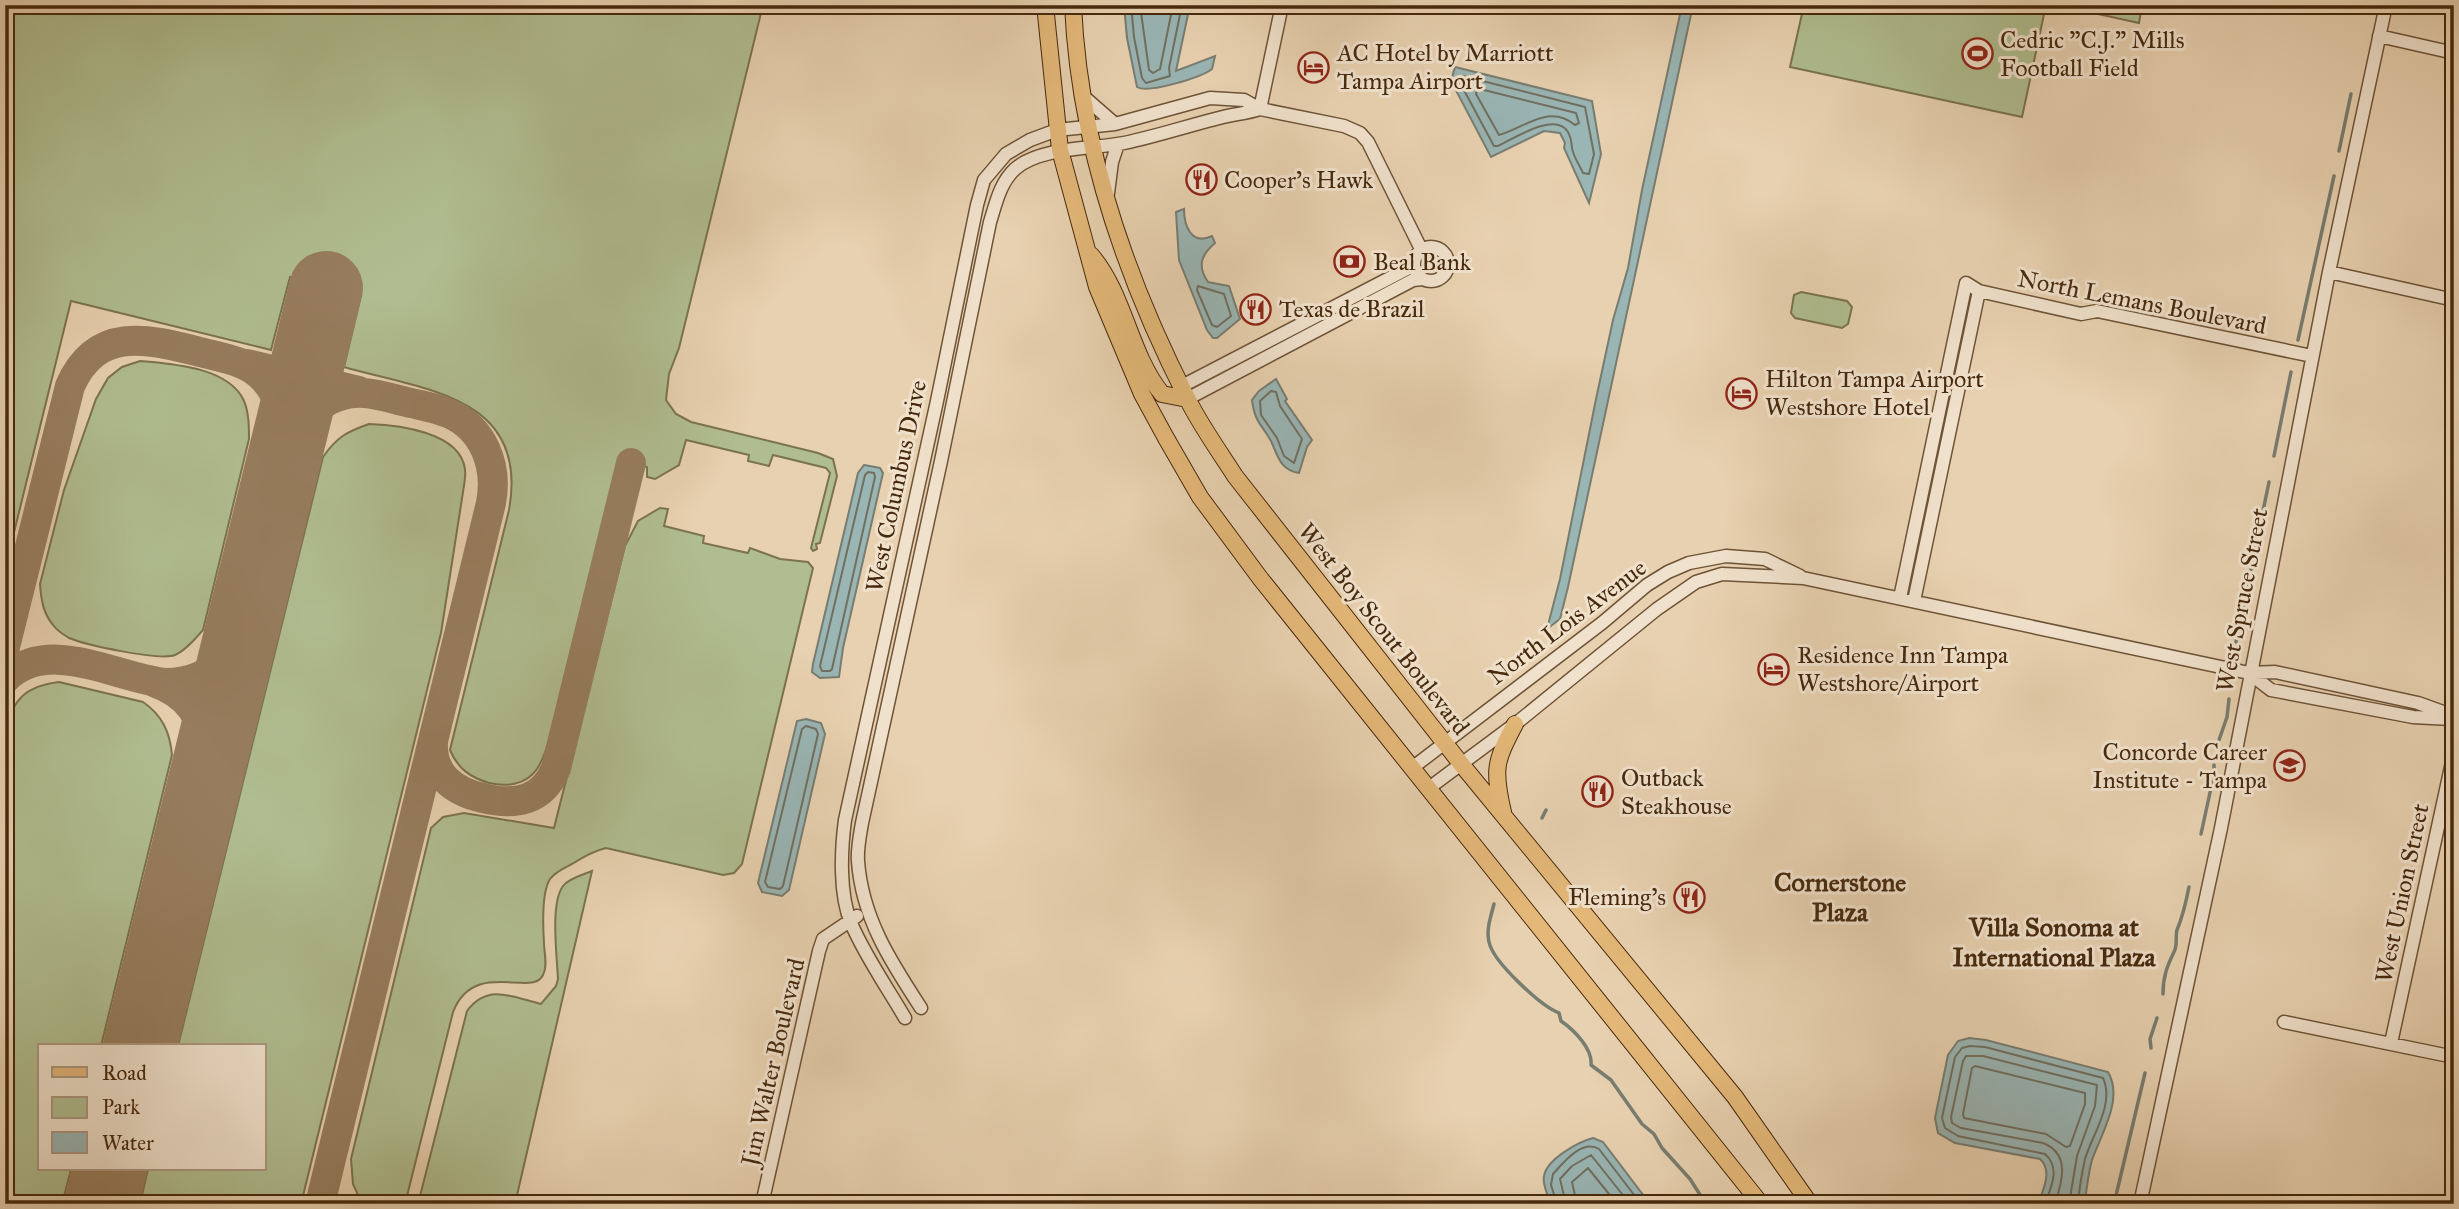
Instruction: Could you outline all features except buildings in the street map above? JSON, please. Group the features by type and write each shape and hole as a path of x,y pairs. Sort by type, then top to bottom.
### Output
{"main road":[{"path":"1045,5 1060,150 1097,287 1142,394 1200,497 1260,578 1761,1204"},
{"name":"West Boy Scout Boulevard","path":"1073,5 1077,63 1087,127 1129,271 1184,393 1235,476 1504,818 1735,1097 1811,1204"},
{"path":"1087,251 1104,270 1149,378 1162,394 1184,393"},
{"path":"1504,818 1496,770 1502,749 1515,724"}],"street":[{"path":"1260,109 1282,5"},
{"name":"West Spruce Street","path":"2140,1204 2221,828 2312,356 2386,5"},
{"path":"2379,36 2454,53"},
{"path":"1083,96 1115,124"},
{"name":"West Columbus Drive","path":"905,1018 862,946 850,920 844,885 842,846 845,820 934,414 976,205 985,180 1006,154 1030,140 1057,131 1115,124 1209,98 1244,100 1260,109 1344,126 1360,133 1368,142 1421,249"},
{"name":"West Columbus Drive","path":"921,1008 892,964 867,912 858,859 862,823 990,222 1001,186 1016,167 1060,150 1092,148 1172,133 1222,117 1242,115 1260,109"},
{"path":"1107,200 1112,162 1118,144"},
{"path":"1428,246 1440,248 1444,252 1448,269 1440,279 1413,280 1317,331 1184,393 1301,324 1407,269 1421,249 1428,246"},
{"path":"1414,261 1416,272 1423,279"},
{"path":"2329,272 2454,300"},
{"name":"North Lemans Boulevard","path":"1948,370 1966,284 1979,291 2081,314 2097,311 2312,356"},
{"path":"1914,601 1979,291"},
{"path":"1301,324 1317,331"},
{"path":"1899,598 1948,370 1962,373"},
{"path":"1918,512 1932,515"},
{"name":"North Lois Avenue","path":"1412,768 1602,623 1647,585 1668,572 1689,563 1726,556 1765,559 1803,578"},
{"name":"North Lois Avenue","path":"1429,788 1515,724 1657,609 1696,582 1722,574 1803,578 2249,673 2275,672 2418,703 2454,718"},
{"name":"West Union Street","path":"2391,1043 2454,753"},
{"name":"Jim Walter Boulevard","path":"762,1204 823,939 867,912"},
{"path":"2284,1022 2454,1057"}],"green space":[{"path":"5,5 763,5 679,348 669,374 666,400 676,414 691,422 833,459 837,476 820,543 816,544 817,549 813,551 811,548 830,473 826,468 773,455 769,466 748,461 749,455 686,440 679,465 655,479 647,477 647,467 619,461 554,725 542,760 532,774 515,784 495,784 476,778 461,767 450,750 509,510 511,472 503,442 487,420 464,404 436,392 344,367 361,295 290,277 271,350 71,301 5,569"},
{"path":"1804,5 2046,5 2022,117 1790,67"},
{"path":"2057,5 2142,5 2139,23"},
{"path":"1801,292 1847,301 1852,307 1848,324 1842,328 1795,318 1791,313 1794,295"},
{"path":"140,361 198,369 226,381 237,390 244,401 248,420 249,439 203,630 183,650 167,656 122,651 69,638 56,628 47,616 40,590 64,490 96,399 108,378 122,367"},
{"path":"369,424 396,426 440,439 452,446 461,456 465,478 441,633 301,1204 140,1204 148,1170 266,1170 266,1044 178,1044 323,457 343,436"},
{"path":"660,508 668,509 664,526 704,536 703,543 748,553 750,548 780,559 808,562 813,568 742,864 734,873 723,875 606,848 588,854 554,874 547,885 544,901 546,963 543,975 537,981 528,983 488,983 475,987 462,996 453,1012 405,1204 362,1204 353,1184 351,1159 431,828 443,817 464,813 554,828 625,546 638,521"},
{"path":"59,682 143,702 164,725 172,755 101,1044 38,1044 38,1170 71,1170 62,1204 5,1204 5,730 17,702 30,691"},
{"path":"592,871 515,1204 446,1204 430,1200 429,1204 418,1204 467,1011 483,997 501,994 541,1004 556,986 558,979 555,931 559,894 569,881"}],"water":[{"path":"1124,5 1190,5 1176,71 1215,56 1212,69 1175,84 1143,89 1137,87 1127,38"},
{"path":"1682,5 1693,5 1568,587 1560,619 1547,629 1560,579 1613,320 1628,268"},
{"path":"1455,67 1592,101 1601,154 1589,203 1560,133 1544,131 1491,157 1451,81"},
{"path":"1184,209 1187,227 1194,236 1212,236 1215,243 1204,256 1202,271 1208,282 1229,286 1240,319 1217,338 1213,338 1207,330 1179,260 1176,212"},
{"path":"1276,379 1287,399 1285,401 1312,440 1299,473 1280,462 1253,408 1252,400 1259,391"},
{"path":"864,465 880,468 883,473 843,648 839,677 820,678 812,672 813,664 858,473"},
{"path":"806,719 821,723 825,734 789,890 782,896 762,892 758,883 797,721"},
{"path":"1969,1038 2108,1072 2114,1093 2112,1105 2092,1160 2084,1204 2038,1204 2046,1175 2046,1169 2040,1159 1955,1143 1938,1133 1935,1118 1948,1055 1958,1041"},
{"path":"1593,1138 1603,1142 1650,1204 1551,1204 1544,1183 1546,1170 1564,1152"}],"waterway":[{"path":"2339,151 2351,94"},
{"path":"2298,340 2334,176"},
{"path":"2274,456 2291,372"},
{"path":"2236,642 2269,482"},
{"path":"2219,740 2227,717 2229,699"},
{"path":"2201,834 2214,765"},
{"path":"1542,818 1546,810"},
{"path":"2163,994 2167,967 2175,949 2177,930 2189,887"},
{"path":"1494,904 1488,937 1492,951 1499,961 1530,993 1559,1013 1561,1021 1586,1046 1591,1065 1611,1080 1642,1124 1654,1134 1662,1148 1690,1179 1706,1204"},
{"path":"2151,1048 2150,1039 2157,1018"},
{"path":"2114,1204 2145,1073"}],"taxiway":[{"path":"5,647 70,386 81,366 94,353 109,345 143,341 181,347 243,364 258,373 274,392 289,438"},
{"path":"247,364 359,391"},
{"path":"289,438 303,420 320,405 352,393 376,395 439,410 460,420 479,438 490,462 493,489 320,1204"},
{"path":"433,743 433,754 441,773 463,791 495,800 517,801 544,788 556,768 631,463"},
{"path":"5,679 22,667 41,661 61,660 164,683 201,676 214,667 232,643 264,529"},
{"path":"154,682 180,696 196,715 204,738 205,763 201,790 181,868"}],"runway":[{"path":"140,1044 326,288"},
{"path":"101,1204 110,1170"}],"place":[{"name":"Cedric \"C.J.\" Mills Football Field","path":"1977,54"},
{"name":"AC Hotel by Marriott Tampa Airport","path":"1314,67"},
{"name":"Cooper's Hawk","path":"1201,180"},
{"name":"Beal Bank","path":"1350,262"},
{"name":"Texas de Brazil","path":"1256,309"},
{"name":"Hilton Tampa Airport Westshore Hotel","path":"1742,393"},
{"name":"Residence Inn Tampa Westshore/Airport","path":"1774,669"},
{"name":"Concorde Career Institute - Tampa","path":"2290,766"},
{"name":"Outback Steakhouse","path":"1598,792"},
{"name":"Fleming's","path":"1689,897"}],"district":[{"name":"Cornerstone Plaza","path":"1840,897"},
{"name":"Villa Sonoma at International Plaza","path":"2054,942"}]}
